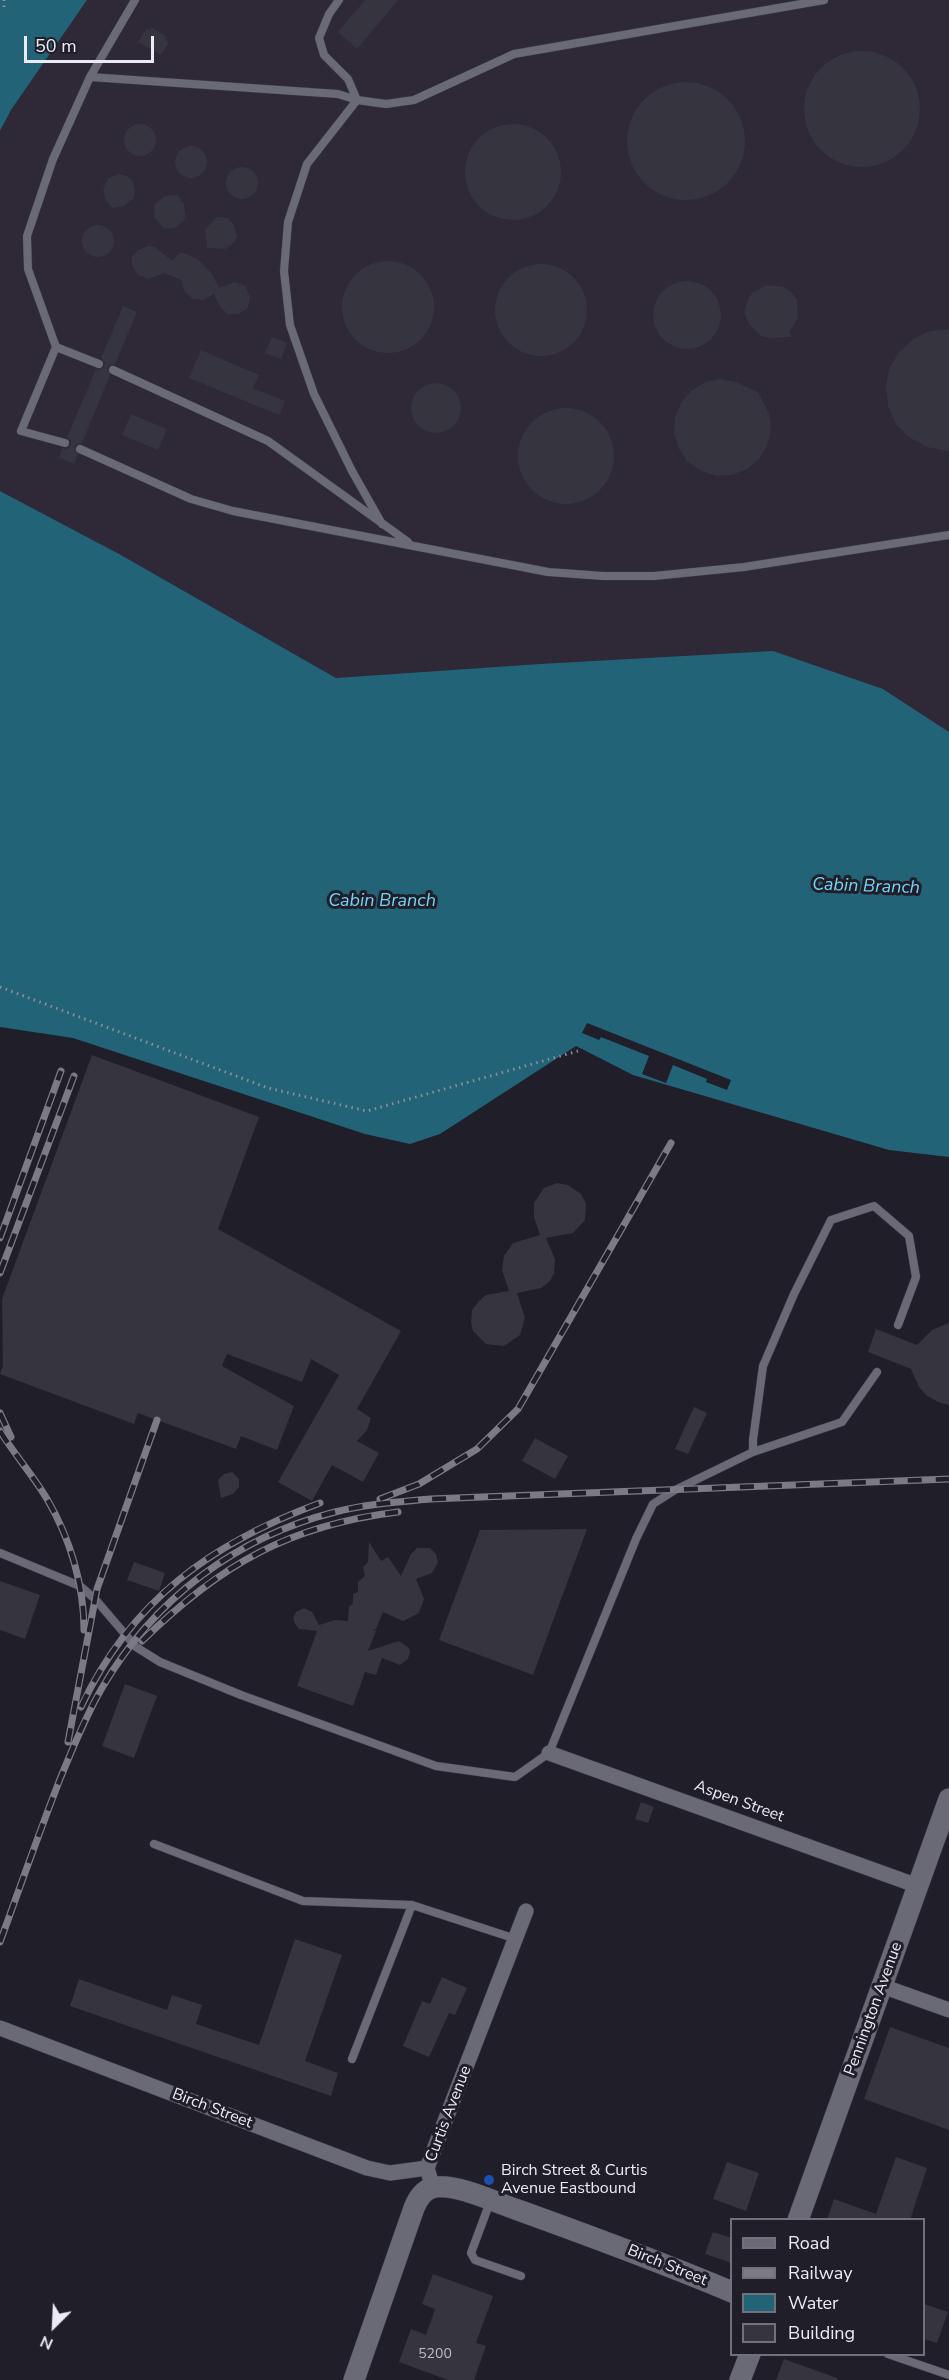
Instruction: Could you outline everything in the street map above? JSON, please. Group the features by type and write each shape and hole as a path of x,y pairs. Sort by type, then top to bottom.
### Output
{"main road":[{"name":"Pennington Avenue","path":"799,2218 918,1886 945,1824 949,1799"},
{"name":"Birch Street","path":"430,2178 649,2257 730,2293"},
{"name":"Curtis Avenue","path":"354,2380 414,2208 430,2178"},
{"path":"730,2380 738,2356"},
{"path":"740,2380 750,2356"}],"street":[{"name":"Aspen Street","path":"549,1753 918,1886"},
{"name":"Curtis Avenue","path":"430,2178 526,1911"},
{"path":"882,1986 949,2010"},
{"name":"Birch Street","path":"0,2028 367,2168 430,2178"}],"lane":[{"path":"65,443 21,431 56,347 28,269 27,236 53,159 90,77 135,0"},
{"path":"339,0 329,14 319,38 324,55 348,79 357,100"},
{"path":"90,77 338,94 357,100 386,104 414,100 514,54 824,0"},
{"path":"357,100 307,164 288,222 284,271 290,325 314,394 352,471 382,524"},
{"path":"56,347 99,364"},
{"path":"113,370 268,441 410,544"},
{"path":"80,450 191,499 233,511 548,572 603,576 654,576 744,567 949,535"},
{"path":"753,1452 763,1366 794,1294 831,1220 874,1206 909,1236 916,1277 898,1326"},
{"path":"0,1553 80,1586 95,1599 136,1647 160,1662 241,1695 436,1766 515,1777 549,1753 653,1504 675,1490 753,1452 842,1422 877,1372"},
{"path":"154,1844 303,1901 412,1905 516,1939"},
{"path":"352,2059 412,1905"},
{"path":"490,2200 471,2253 475,2260 520,2276"},
{"path":"891,2356 949,2375"}],"path":[{"path":"4,0 4,7"},
{"path":"0,987 267,1088 367,1111 578,1051"}],"shaded area":[{"path":"87,0 949,0 949,732 883,689 336,678 121,555 0,491 0,131 11,110"}],"water":[{"path":"0,0 87,0 11,110 0,131"},
{"name":"Cabin Branch","path":"0,491 121,555 336,678 773,651 883,689 949,732 949,1157 889,1150 633,1075 576,1046 440,1134 410,1144 365,1134 73,1038 0,1027"}],"pier":[{"path":"587,1023 731,1080 727,1090 673,1065 666,1083 642,1074 649,1056 601,1037 599,1040 582,1033"}],"building":[{"path":"365,0 398,0 357,49 338,32"},
{"path":"151,27 166,36 165,39 169,42 161,55 138,42 147,28 150,30"},
{"path":"862,51 884,55 903,68 916,87 920,109 916,131 903,150 884,163 862,167 840,163 821,150 808,131 804,109 808,87 821,68 840,55"},
{"path":"686,82 708,87 728,99 740,119 745,141 740,163 728,183 708,195 686,200 664,195 644,183 632,163 627,141 632,119 644,99 664,87"},
{"path":"140,124 152,128 156,140 152,152 140,156 128,152 124,140 128,128"},
{"path":"513,124 531,128 547,138 557,154 561,172 557,190 547,206 531,216 513,220 495,216 479,206 469,190 465,172 469,154 479,138 495,128"},
{"path":"191,146 203,150 207,162 203,174 191,178 179,174 175,162 179,150"},
{"path":"242,167 253,172 258,183 253,194 242,199 231,194 226,183 231,172"},
{"path":"119,174 133,181 134,198 124,206 112,208 105,199 103,188 109,178"},
{"path":"177,195 184,204 186,218 175,228 164,229 154,217 155,204 165,196"},
{"path":"220,217 228,218 234,225 237,236 235,241 226,249 207,248 205,229"},
{"path":"98,225 109,230 114,241 109,252 98,257 87,252 82,241 87,230"},
{"path":"148,246 155,247 172,261 180,253 198,259 212,274 219,288 235,282 245,286 250,296 248,308 239,314 228,314 221,308 214,294 204,300 193,299 185,292 181,280 164,273 149,279 138,275 132,265 132,257 138,250"},
{"path":"379,261 397,261 414,268 427,281 434,298 434,316 427,333 414,346 397,353 379,353 362,346 349,333 342,316 342,298 349,281 362,268"},
{"path":"541,264 567,272 579,284 587,310 579,336 567,348 541,356 515,348 503,336 495,310 503,284 515,272"},
{"path":"687,281 700,284 711,291 718,302 721,315 718,328 711,339 700,346 687,349 674,346 663,339 656,328 653,315 656,302 663,291 674,284"},
{"path":"767,285 784,287 797,300 798,318 790,331 791,337 761,336 749,324 744,312 748,300 752,293"},
{"path":"123,306 137,312 115,364 107,368 110,375 82,443 74,447 78,454 74,464 59,458 62,448 67,449 71,445 67,437 96,369 100,370 104,367 105,363 101,358"},
{"path":"949,329 949,451 926,447 909,437 896,424 888,406 886,387 889,369 899,352 913,339 930,331"},
{"path":"272,337 287,343 281,359 265,353"},
{"path":"201,350 259,375 253,388 285,401 279,415 189,378"},
{"path":"720,379 736,382 758,392 769,414 771,430 767,446 759,459 747,469 732,475 716,476 701,471 688,462 679,449 674,433 675,417 681,403 691,391 705,382"},
{"path":"436,383 454,390 461,408 454,426 436,433 418,426 411,408 418,390"},
{"path":"566,408 584,412 600,422 610,438 614,456 610,474 600,490 584,500 566,504 548,500 532,490 522,474 518,456 522,438 532,422 548,412"},
{"path":"131,414 167,429 158,450 122,435"},
{"path":"92,1055 259,1117 218,1229 401,1331 357,1409 371,1418 367,1430 357,1441 379,1453 363,1482 332,1465 312,1501 278,1482 339,1375 311,1359 302,1382 227,1354 222,1366 294,1406 277,1450 241,1436 236,1449 138,1413 134,1424 0,1374 3,1366 2,1299"},
{"path":"557,1183 568,1185 581,1194 586,1204 585,1220 573,1233 546,1238 555,1259 554,1273 550,1281 541,1288 517,1293 525,1318 520,1335 504,1346 486,1344 473,1331 472,1310 486,1295 509,1291 502,1270 504,1256 513,1243 540,1235 534,1217 534,1203 544,1188"},
{"path":"949,1323 949,1405 926,1395 919,1387 911,1369 868,1352 876,1329 917,1345 932,1330"},
{"path":"694,1407 707,1413 688,1454 675,1449"},
{"path":"535,1438 568,1456 555,1479 522,1461"},
{"path":"232,1472 239,1479 239,1487 233,1494 221,1498 218,1480 224,1474"},
{"path":"587,1529 533,1675 439,1640 480,1530"},
{"path":"369,1542 381,1561 388,1557 401,1576 411,1554 417,1548 430,1548 436,1554 438,1563 432,1573 416,1579 424,1599 419,1613 403,1621 383,1612 376,1629 373,1630 376,1631 368,1651 399,1641 409,1648 408,1659 400,1665 382,1658 376,1675 365,1672 353,1706 297,1686 317,1631 299,1629 293,1618 296,1612 304,1608 312,1612 319,1625 335,1620 348,1621 353,1594 358,1592 358,1582 365,1576 363,1567 368,1562"},
{"path":"134,1562 165,1573 159,1591 127,1580"},
{"path":"0,1581 40,1595 25,1639 0,1630"},
{"path":"125,1684 157,1696 134,1758 102,1746"},
{"path":"641,1802 654,1807 648,1823 635,1819"},
{"path":"295,1939 342,1955 305,2061 338,2073 331,2096 70,2006 79,1979 167,2010 172,1995 202,2005 196,2024 259,2045"},
{"path":"442,1977 467,1988 455,2015 449,2013 429,2057 403,2046 422,2001 430,2004"},
{"path":"890,2027 949,2048 949,2130 864,2099"},
{"path":"896,2157 927,2168 911,2218 828,2218 834,2199 876,2214"},
{"path":"727,2162 759,2173 746,2211 713,2199"},
{"path":"713,2232 730,2237 730,2262 705,2254"},
{"path":"433,2274 493,2296 476,2343 486,2346 474,2380 448,2380 399,2362 411,2329 426,2335 435,2309 422,2304"},
{"path":"925,2304 948,2312 937,2343 925,2339"},
{"path":"784,2359 837,2378 837,2380 776,2380"}],"railway":[{"path":"0,1238 61,1071"},
{"path":"0,1273 74,1076"},
{"path":"380,1499 419,1484 477,1449 518,1409 671,1143"},
{"path":"0,1413 11,1437"},
{"path":"68,1742 97,1589 157,1420"},
{"path":"0,1431 42,1490 69,1546 78,1579 84,1630"},
{"path":"0,1942 52,1799 85,1721 102,1688 146,1627 172,1600 200,1576 231,1555 264,1538 299,1523 347,1509 430,1499 949,1479"},
{"path":"81,1707 101,1669 124,1636 150,1606 179,1580 210,1557 244,1537 320,1503"},
{"path":"142,1641 200,1591 258,1553 290,1538 323,1527 398,1512"}],"place":[{"name":"Birch Street & Curtis Avenue Eastbound","path":"489,2180"}]}
